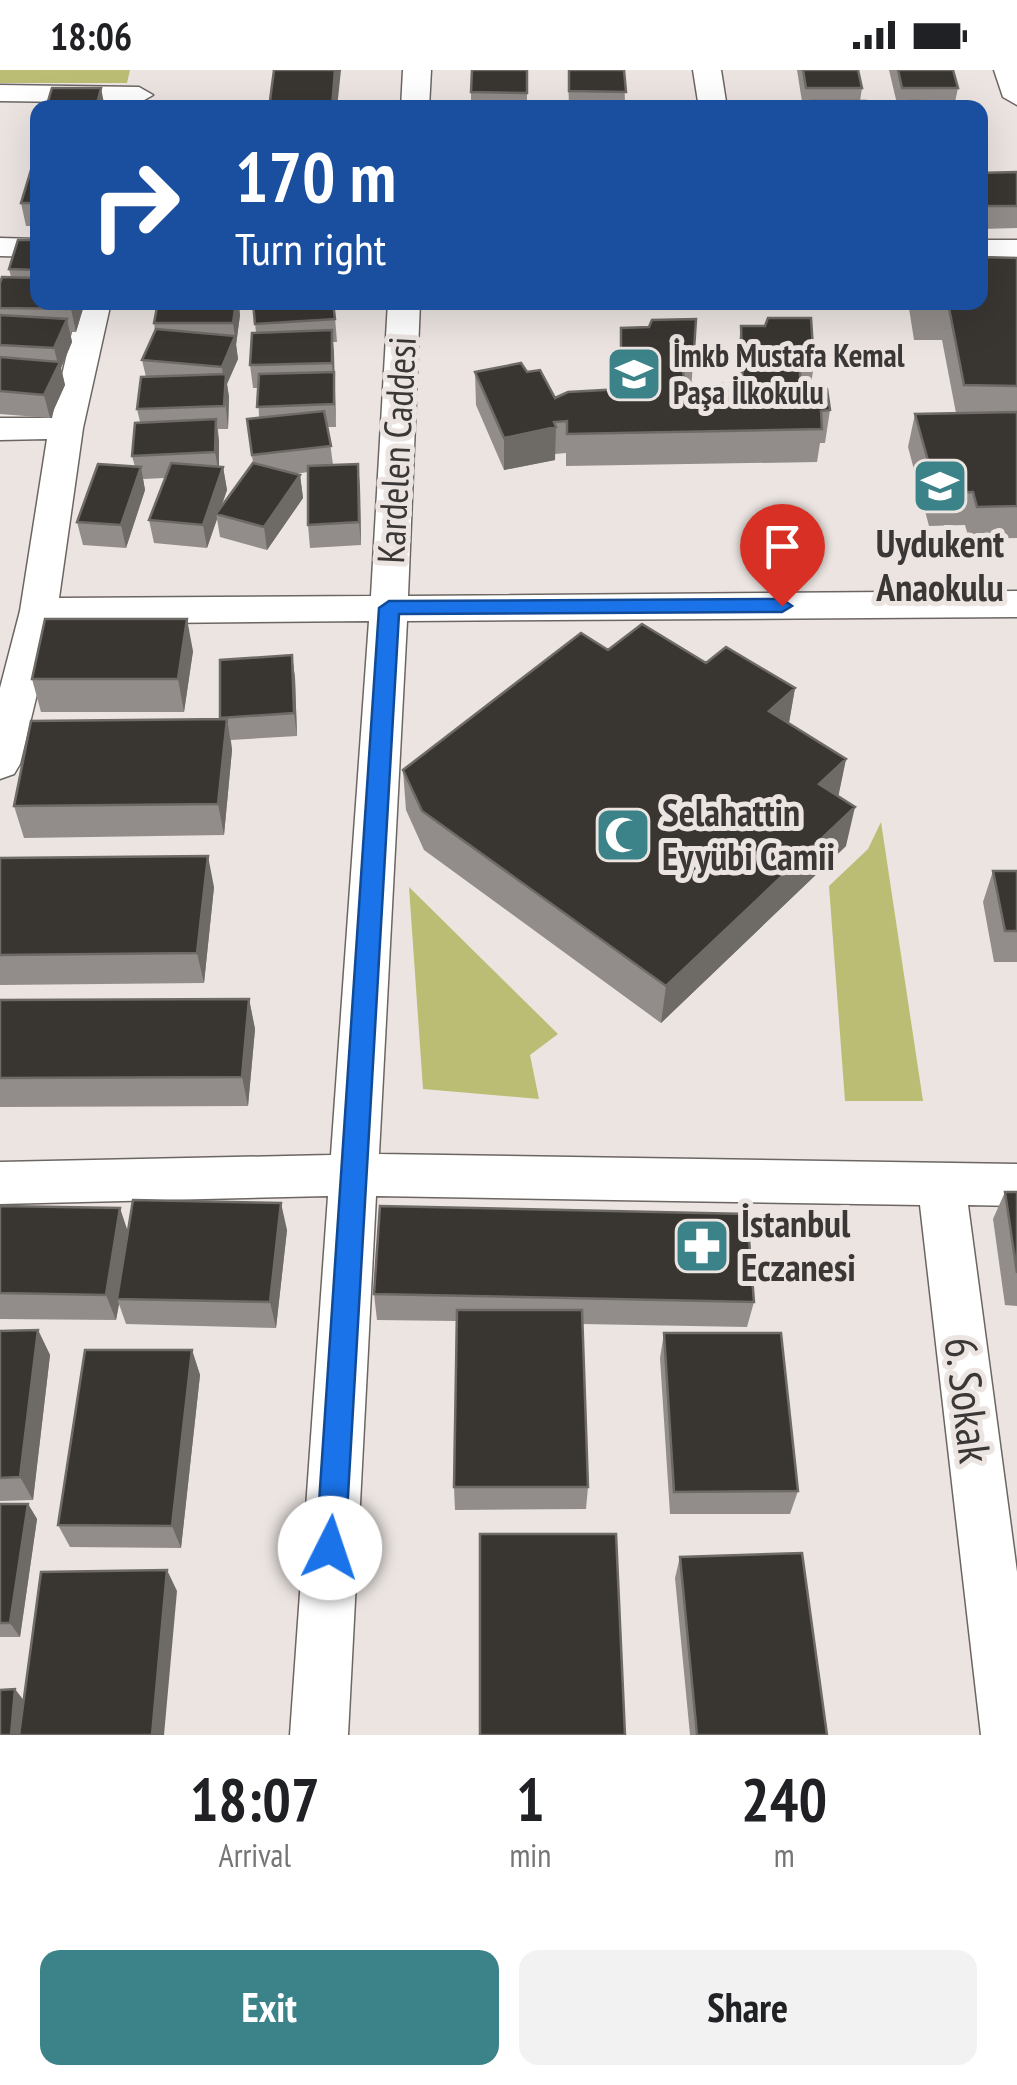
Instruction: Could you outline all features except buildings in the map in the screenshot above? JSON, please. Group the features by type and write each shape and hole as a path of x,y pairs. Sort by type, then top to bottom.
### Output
{"street":[{"path":"415,100 417,70"},
{"path":"707,70 712,100"},
{"path":"1008,70 1017,98"},
{"path":"0,93 140,91"},
{"path":"0,247 30,248"},
{"path":"988,249 1017,249"},
{"path":"0,764 39,611 66,428 92,310"},
{"name":"Kardelen Caddesi","path":"319,1735 389,608 404,310"},
{"path":"0,429 66,428"},
{"path":"39,611 1017,604"},
{"path":"0,1183 353,1175 1017,1184"},
{"name":"6. Sokak","path":"940,1184 1010,1735"}],"green space":[{"path":"0,70 130,70 127,83 0,83"},
{"path":"881,822 923,1101 845,1101 829,886 868,849"},
{"path":"409,887 558,1034 530,1055 539,1099 423,1089"}],"place":[{"name":"İmkb Mustafa Kemal Paşa İlkokulu","path":"634,374"},
{"name":"Uydukent Anaokulu","path":"940,486"},
{"name":"Selahattin Eyyübi Camii","path":"623,835"},
{"name":"İstanbul Eczanesi","path":"702,1246"}],"route":[{"path":"330,1548 389,608 782,606"}]}
